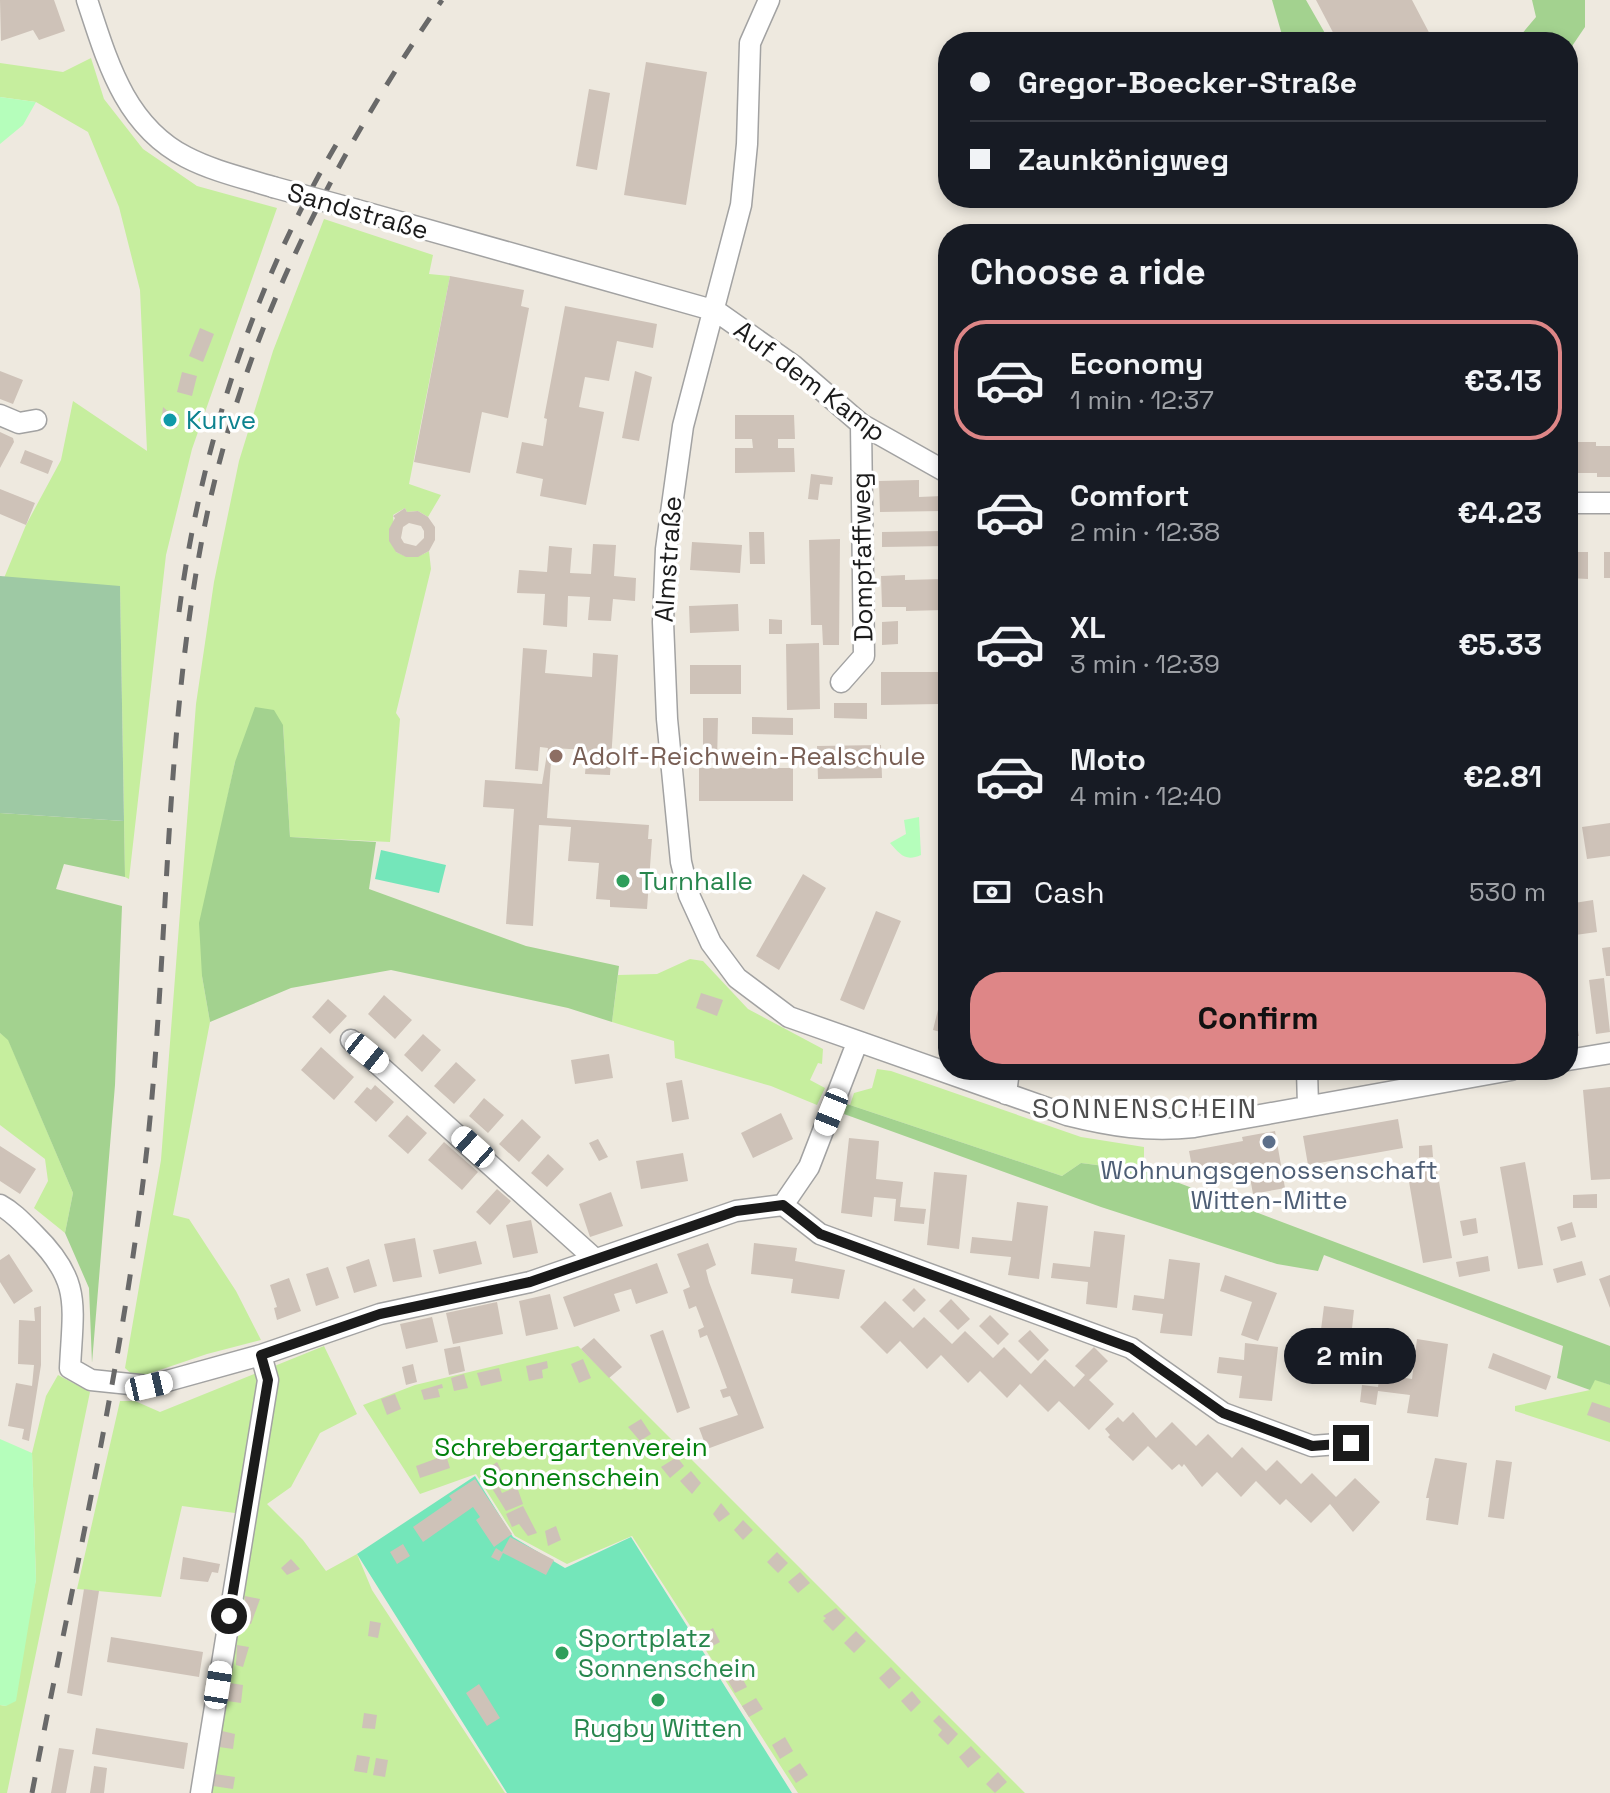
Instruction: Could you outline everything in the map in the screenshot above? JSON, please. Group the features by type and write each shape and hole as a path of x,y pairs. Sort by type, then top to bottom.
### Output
{"street":[{"name":"Sandstraße","path":"87,0 118,85 142,123 160,141 186,157 273,187 716,311"},
{"name":"Almstraße","path":"769,0 750,43 747,144 741,205 716,311 683,426 666,549 663,622 667,719 681,862 689,895 701,924 737,978 789,1017 857,1043"},
{"name":"Auf dem Kamp","path":"716,311 794,366 861,424 938,467"},
{"path":"0,415 19,423 36,420"},
{"name":"Dompfaffweg","path":"841,682 864,656 861,424"},
{"path":"1578,503 1610,503"},
{"path":"351,1040 595,1259"},
{"path":"783,1205 809,1167 857,1043 938,1071"},
{"path":"1578,1058 1610,1053"},
{"path":"965,1080 1067,1115 1110,1126 1149,1130 1194,1127 1455,1080"},
{"path":"1006,1094 1008,1080"},
{"path":"1307,1080 1308,1106"},
{"path":"0,1205 55,1255 69,1280 73,1302 70,1368 91,1380 123,1386 149,1386 261,1355 380,1314 530,1282 736,1211 783,1205 820,1234 1131,1348 1223,1413 1312,1446 1351,1443"},
{"path":"201,1793 268,1380 261,1355"}],"green space":[{"path":"1272,0 1306,0 1324,32 1281,32"},
{"path":"1532,0 1585,0 1585,27 1578,37 1578,32 1523,32 1536,17"},
{"path":"91,58 104,99 143,149 197,186 277,208 192,449 166,555 129,879 125,877 120,587 4,578 26,525 61,460 73,401 147,451 140,290 119,207 88,132 36,102 0,97 0,63 63,72"},
{"path":"0,97 36,102 23,125 0,144"},
{"path":"324,219 433,255 429,274 450,276 409,484 441,495 428,517 418,511 407,512 405,508 393,515 396,552 413,557 429,551 431,569 396,713 400,719 390,842 290,837 283,725 235,762 220,833 202,976 210,1022 173,1215 189,1219 236,1291 261,1340 136,1378 125,1368 161,1160 196,704 214,582 239,461 273,351"},
{"path":"0,576 120,586 124,821 0,813"},
{"path":"255,707 274,710 283,725 290,837 376,842 369,889 526,946 619,966 612,1022 568,1008 391,970 291,988 210,1022 202,976 199,923 235,762"},
{"path":"0,813 124,821 125,877 64,864 56,889 122,906 115,1085 92,1363 89,1288 65,1233 73,1193 8,1040 0,1033"},
{"path":"919,817 921,855 907,857 890,843 906,834 904,820"},
{"path":"381,850 446,865 439,893 375,879"},
{"path":"690,959 703,961 748,1009 823,1049 822,1064 818,1063 810,1080 825,1088 817,1105 771,1086 675,1058 674,1041 612,1022 618,975 657,974"},
{"path":"0,1033 8,1039 73,1193 65,1233 34,1208 48,1181 45,1159 0,1125"},
{"path":"877,1069 891,1071 1081,1137 1144,1147 1144,1171 1081,1163 1062,1176 850,1105 854,1093 872,1088"},
{"path":"847,1104 1062,1176 1081,1163 1150,1172 1610,1346 1610,1385 1595,1380 1590,1390 1557,1378 1563,1346 1324,1255 1318,1271 1277,1264 1101,1207 844,1114"},
{"path":"324,1346 357,1414 320,1433 291,1487 267,1504 303,1540 326,1571 357,1554 372,1590 505,1793 209,1793 254,1520 235,1513 182,1506 161,1597 77,1589 120,1401 135,1401 160,1412"},
{"name":"Schrebergartenverein Sonnenschein","path":"578,1346 1025,1793 798,1793 632,1536 567,1564 515,1536 476,1474 420,1494 363,1405 415,1385"},
{"path":"58,1375 90,1392 7,1793 0,1793 0,1705 6,1706 36,1580 32,1453 46,1396"},
{"path":"1594,1379 1610,1385 1610,1442 1515,1411 1515,1406 1590,1390"},
{"path":"0,1439 32,1453 36,1580 16,1701 6,1706 0,1705"},
{"name":"Sportplatz Sonnenschein","path":"475,1476 513,1537 565,1568 631,1537 792,1793 507,1793 357,1554"}],"building":[{"path":"0,0 54,0 65,31 39,40 33,30 1,41"},
{"path":"1316,0 1412,0 1429,32 1333,32"},
{"path":"646,62 707,72 686,205 624,195"},
{"path":"589,89 610,93 597,170 576,166"},
{"path":"450,276 524,290 521,306 529,308 508,418 482,412 470,473 414,462"},
{"path":"565,306 657,324 653,348 617,341 609,381 585,377 579,407 604,412 586,505 540,496 543,479 516,473 522,442 543,446 547,419 544,418"},
{"path":"200,328 214,334 203,362 189,356"},
{"path":"0,371 23,380 13,404 0,399"},
{"path":"635,371 652,377 639,441 622,438"},
{"path":"182,372 197,376 192,396 177,392"},
{"name":"Kurve","path":"163,407 171,414 179,414 177,428 161,426"},
{"path":"735,415 794,415 795,439 778,439 778,448 794,448 795,472 735,473 735,448 753,448 752,439 735,439"},
{"path":"0,432 13,438 14,442 0,468"},
{"path":"1578,442 1610,446 1610,477 1597,477 1597,473 1578,473"},
{"path":"25,450 53,461 48,474 20,463"},
{"path":"811,474 833,477 832,485 820,484 818,500 808,499"},
{"path":"919,480 919,497 938,496 938,511 880,512 879,481"},
{"path":"0,489 35,503 26,525 0,514"},
{"path":"405,508 407,512 418,511 428,517 435,527 435,540 429,551 418,557 406,557 396,552 389,541 393,516","holes":["409,523 421,526 424,538 416,546 404,543 401,538 403,527"]},
{"path":"938,531 938,546 882,547 882,532"},
{"path":"749,532 764,532 765,564 750,564"},
{"path":"840,539 839,645 823,645 822,625 811,625 809,540"},
{"path":"692,542 742,545 740,573 690,570"},
{"path":"593,544 616,545 614,576 636,578 635,601 613,599 611,621 588,620 590,597 568,596 567,627 543,625 545,594 517,593 519,570 547,572 549,546 572,548 570,573 591,574"},
{"path":"1578,552 1588,552 1588,579 1578,578"},
{"path":"1604,552 1610,552 1610,578 1604,578"},
{"path":"905,575 905,580 938,579 938,610 906,611 906,607 882,607 881,576"},
{"path":"738,604 739,631 690,633 689,606"},
{"path":"769,619 782,620 782,634 769,634"},
{"path":"898,621 898,644 882,645 882,622"},
{"path":"819,643 820,709 787,710 786,644"},
{"path":"523,648 547,650 545,673 592,677 593,653 618,655 610,775 585,774 587,750 552,748 547,818 649,825 648,839 652,839 647,909 610,907 610,900 596,899 599,863 568,861 571,827 539,825 533,926 506,924 514,809 483,807 485,780 542,784 548,748 540,747 538,771 515,769"},
{"path":"690,665 741,665 741,694 690,694"},
{"path":"881,672 938,672 938,704 881,705"},
{"path":"834,703 867,703 867,719 834,718"},
{"path":"752,717 793,718 793,735 752,734"},
{"path":"703,718 718,718 717,763 703,763"},
{"path":"881,745 882,778 818,779 817,746"},
{"path":"699,768 793,768 793,801 699,801"},
{"path":"1610,823 1610,856 1587,859 1582,827"},
{"path":"803,874 826,888 779,970 756,956"},
{"path":"1593,900 1597,932 1578,935 1578,902"},
{"path":"876,911 901,921 864,1010 840,1000"},
{"path":"1610,947 1610,976 1606,976 1602,948"},
{"path":"1604,978 1610,1032 1596,1034 1589,980"},
{"path":"701,993 723,1000 717,1016 696,1008"},
{"path":"384,995 412,1020 395,1039 368,1014"},
{"path":"328,999 347,1016 330,1034 312,1017"},
{"path":"938,1010 938,1031 933,1030"},
{"path":"423,1034 441,1050 422,1072 404,1055"},
{"path":"321,1047 354,1077 334,1100 301,1070"},
{"path":"609,1054 613,1078 575,1084 571,1060"},
{"path":"456,1062 476,1080 454,1104 434,1086"},
{"path":"682,1080 689,1119 672,1122 666,1083"},
{"path":"375,1085 394,1102 376,1122 354,1102 367,1087 371,1090"},
{"path":"1610,1087 1610,1179 1591,1180 1583,1090"},
{"path":"484,1098 504,1115 488,1133 469,1116"},
{"path":"781,1113 793,1139 753,1158 741,1133"},
{"path":"407,1115 427,1133 408,1154 388,1136"},
{"path":"522,1119 541,1137 519,1162 499,1144"},
{"path":"1398,1119 1403,1148 1308,1165 1303,1136"},
{"path":"1275,1131 1285,1188 1253,1194 1249,1172 1195,1182 1189,1151 1243,1141 1242,1137"},
{"path":"849,1138 879,1141 876,1179 903,1182 900,1207 926,1209 924,1224 894,1221 896,1199 874,1197 872,1217 841,1213"},
{"path":"598,1139 608,1157 599,1161 589,1143"},
{"path":"444,1142 478,1172 462,1190 428,1160"},
{"path":"1432,1145 1433,1157 1419,1158 1419,1146"},
{"path":"0,1146 36,1169 20,1194 0,1181"},
{"path":"683,1153 688,1181 641,1189 636,1161"},
{"path":"548,1154 564,1169 547,1187 531,1173"},
{"path":"1525,1162 1543,1265 1518,1269 1500,1167"},
{"path":"1436,1164 1452,1258 1423,1263 1407,1170"},
{"path":"934,1172 967,1175 959,1249 927,1245"},
{"path":"497,1189 511,1201 490,1225 476,1212"},
{"path":"611,1192 623,1226 590,1237 579,1204"},
{"path":"1597,1194 1597,1208 1573,1208 1573,1195"},
{"path":"1017,1202 1048,1206 1039,1279 1008,1275 1011,1257 970,1253 972,1237 1012,1241"},
{"path":"1476,1218 1478,1233 1463,1236 1460,1221"},
{"path":"531,1220 538,1253 513,1258 506,1225"},
{"path":"1572,1222 1576,1237 1561,1241 1557,1227"},
{"path":"1094,1231 1125,1235 1117,1308 1086,1304 1088,1282 1051,1278 1053,1263 1090,1267"},
{"path":"415,1238 422,1277 393,1282 384,1244"},
{"path":"476,1241 482,1264 439,1274 433,1250"},
{"path":"708,1243 716,1265 706,1270 709,1282 764,1428 707,1449 699,1428 738,1415 730,1396 723,1398 720,1390 727,1388 707,1335 700,1338 698,1330 704,1327 696,1306 689,1309 683,1290 690,1287 677,1254"},
{"path":"754,1243 797,1248 795,1261 845,1270 839,1299 791,1293 793,1279 751,1274"},
{"path":"9,1254 33,1291 14,1304 0,1282 0,1260"},
{"path":"1488,1256 1490,1271 1459,1277 1456,1262"},
{"path":"369,1259 377,1286 354,1293 346,1267"},
{"path":"1169,1259 1200,1263 1192,1336 1160,1333 1163,1314 1132,1310 1134,1295 1164,1299"},
{"path":"1582,1261 1586,1275 1557,1283 1553,1269"},
{"path":"657,1263 668,1293 636,1304 631,1289 614,1294 620,1311 574,1327 563,1297"},
{"path":"328,1267 339,1298 316,1306 306,1274"},
{"path":"1225,1275 1277,1293 1258,1341 1241,1335 1252,1302 1220,1291"},
{"path":"1610,1275 1610,1308 1599,1279"},
{"path":"289,1278 301,1311 277,1320 274,1308 277,1307 270,1285"},
{"path":"914,1288 926,1300 914,1312 902,1300"},
{"path":"550,1294 558,1329 526,1336 519,1301"},
{"path":"951,1299 970,1319 958,1330 939,1311"},
{"path":"885,1301 913,1328 924,1317 952,1344 965,1331 993,1358 1004,1347 1031,1374 1045,1359 1074,1387 1085,1375 1075,1366 1094,1347 1108,1361 1089,1380 1114,1404 1089,1430 1059,1401 1048,1412 1020,1384 1007,1398 980,1371 968,1383 941,1355 927,1369 900,1341 887,1354 860,1327"},
{"path":"497,1302 503,1334 453,1344 446,1313"},
{"path":"41,1306 41,1365 29,1441 22,1439 24,1429 8,1426 16,1383 32,1386 34,1365 18,1364 19,1320 35,1321 34,1308"},
{"path":"1324,1306 1354,1310 1346,1383 1315,1379 1317,1363 1293,1360 1295,1343 1319,1345"},
{"path":"990,1315 1009,1334 998,1345 979,1326"},
{"path":"432,1317 438,1342 406,1349 400,1324"},
{"path":"663,1330 690,1408 677,1413 650,1335"},
{"path":"1030,1330 1049,1350 1038,1361 1018,1341"},
{"path":"594,1338 622,1367 609,1378 581,1349"},
{"path":"1417,1339 1448,1344 1438,1417 1407,1413 1410,1395 1378,1391 1376,1405 1360,1402 1362,1385 1378,1387 1380,1374 1412,1379"},
{"path":"1245,1343 1278,1347 1272,1401 1239,1398 1242,1376 1217,1373 1219,1357 1244,1360"},
{"path":"460,1346 465,1371 449,1375 444,1349"},
{"path":"1493,1353 1551,1376 1546,1390 1488,1368"},
{"path":"583,1359 591,1378 579,1383 571,1364"},
{"path":"547,1361 548,1368 542,1370 543,1378 529,1381 526,1366"},
{"path":"413,1364 417,1382 406,1385 402,1367"},
{"path":"499,1368 502,1381 481,1386 477,1373"},
{"path":"464,1374 468,1388 454,1391 451,1378"},
{"path":"442,1384 443,1388 438,1389 440,1397 424,1400 421,1390"},
{"path":"395,1394 401,1409 387,1415 381,1399"},
{"path":"1592,1402 1610,1408 1610,1423 1587,1415"},
{"path":"1133,1412 1156,1438 1172,1422 1196,1446 1208,1434 1232,1458 1242,1447 1266,1471 1277,1460 1301,1484 1312,1473 1336,1497 1355,1478 1380,1502 1353,1532 1330,1504 1311,1523 1286,1499 1280,1505 1256,1481 1241,1497 1217,1472 1202,1487 1184,1464 1172,1470 1148,1446 1133,1461 1108,1437 1110,1435 1105,1429 1118,1417 1123,1422"},
{"path":"641,1419 651,1434 640,1441 628,1427"},
{"path":"446,1455 450,1468 420,1478 416,1466"},
{"path":"677,1457 684,1466 670,1478 661,1467"},
{"path":"1435,1458 1467,1463 1458,1525 1426,1520 1429,1498 1426,1498"},
{"path":"1496,1460 1512,1462 1504,1519 1488,1517"},
{"path":"497,1462 505,1477 490,1485 483,1472"},
{"path":"691,1471 701,1483 692,1494 680,1481"},
{"path":"475,1479 512,1534 494,1547 476,1520 480,1517 473,1507 423,1542 413,1527 452,1500 449,1496"},
{"path":"499,1487 502,1493 517,1487 523,1504 506,1511 493,1490"},
{"path":"721,1503 730,1514 719,1522 713,1514"},
{"path":"523,1506 537,1533 528,1536 519,1524 512,1527 506,1514"},
{"path":"743,1520 753,1530 743,1540 734,1530"},
{"path":"556,1526 561,1540 548,1546 545,1531"},
{"path":"510,1537 554,1560 546,1575 503,1553 499,1561 491,1557 496,1548 502,1552"},
{"path":"403,1544 410,1556 397,1564 390,1552"},
{"path":"777,1552 788,1563 778,1573 767,1562"},
{"path":"183,1557 220,1564 218,1573 212,1572 208,1582 180,1579"},
{"path":"291,1559 300,1569 287,1575 281,1568"},
{"path":"800,1572 810,1583 798,1593 788,1582"},
{"path":"84,1589 99,1591 82,1696 67,1693"},
{"path":"245,1596 260,1599 251,1624 243,1623"},
{"path":"836,1608 846,1618 833,1631 823,1621 826,1618 823,1616"},
{"path":"370,1621 381,1623 378,1638 368,1636"},
{"path":"713,1628 720,1642 711,1647 703,1634"},
{"path":"856,1631 866,1641 854,1653 844,1643"},
{"path":"111,1637 203,1652 199,1677 107,1662"},
{"path":"237,1645 249,1647 243,1667 236,1665"},
{"path":"891,1667 901,1678 889,1689 879,1678"},
{"path":"739,1672 747,1687 735,1693 727,1679"},
{"path":"230,1683 243,1685 241,1703 227,1701"},
{"path":"479,1684 500,1718 487,1726 466,1693"},
{"path":"912,1691 921,1702 911,1712 901,1701"},
{"path":"756,1698 763,1709 749,1717 742,1706"},
{"path":"364,1713 377,1715 375,1729 362,1728"},
{"path":"939,1715 958,1734 948,1745 938,1735 942,1730 933,1721"},
{"path":"96,1728 188,1743 184,1769 92,1754"},
{"path":"222,1731 235,1734 233,1749 219,1747"},
{"path":"785,1737 793,1751 780,1759 772,1745"},
{"path":"971,1746 981,1757 968,1768 959,1757"},
{"path":"59,1748 74,1750 66,1793 51,1793"},
{"path":"357,1755 370,1757 367,1773 354,1771"},
{"path":"376,1758 388,1760 385,1777 373,1775"},
{"path":"800,1763 808,1775 796,1783 788,1771"},
{"path":"94,1766 107,1768 104,1793 90,1793"},
{"path":"998,1772 1007,1782 995,1793 986,1784"},
{"path":"215,1774 235,1777 233,1789 213,1786"}],"railway":[{"path":"32,1793 96,1472 137,1229 154,1071 181,687 203,534 241,391 295,255 363,125 442,0"},
{"path":"179,612 201,488 236,367 282,250 340,138"}],"place":[{"name":"Kurve","path":"170,420"},
{"name":"Adolf-Reichwein-Realschule","path":"556,756"},
{"name":"Turnhalle","path":"623,881"},
{"name":"Wohnungsgenossenschaft Witten-Mitte","path":"1269,1142"},
{"name":"Sportplatz Sonnenschein","path":"562,1653"},
{"name":"Rugby Witten","path":"658,1700"}],"district":[{"name":"SONNENSCHEIN","path":"1145,1108"}],"route":[{"path":"229,1616 268,1380 261,1355 380,1314 530,1282 736,1211 783,1205 820,1234 1131,1348 1223,1413 1312,1446 1351,1443"}]}
